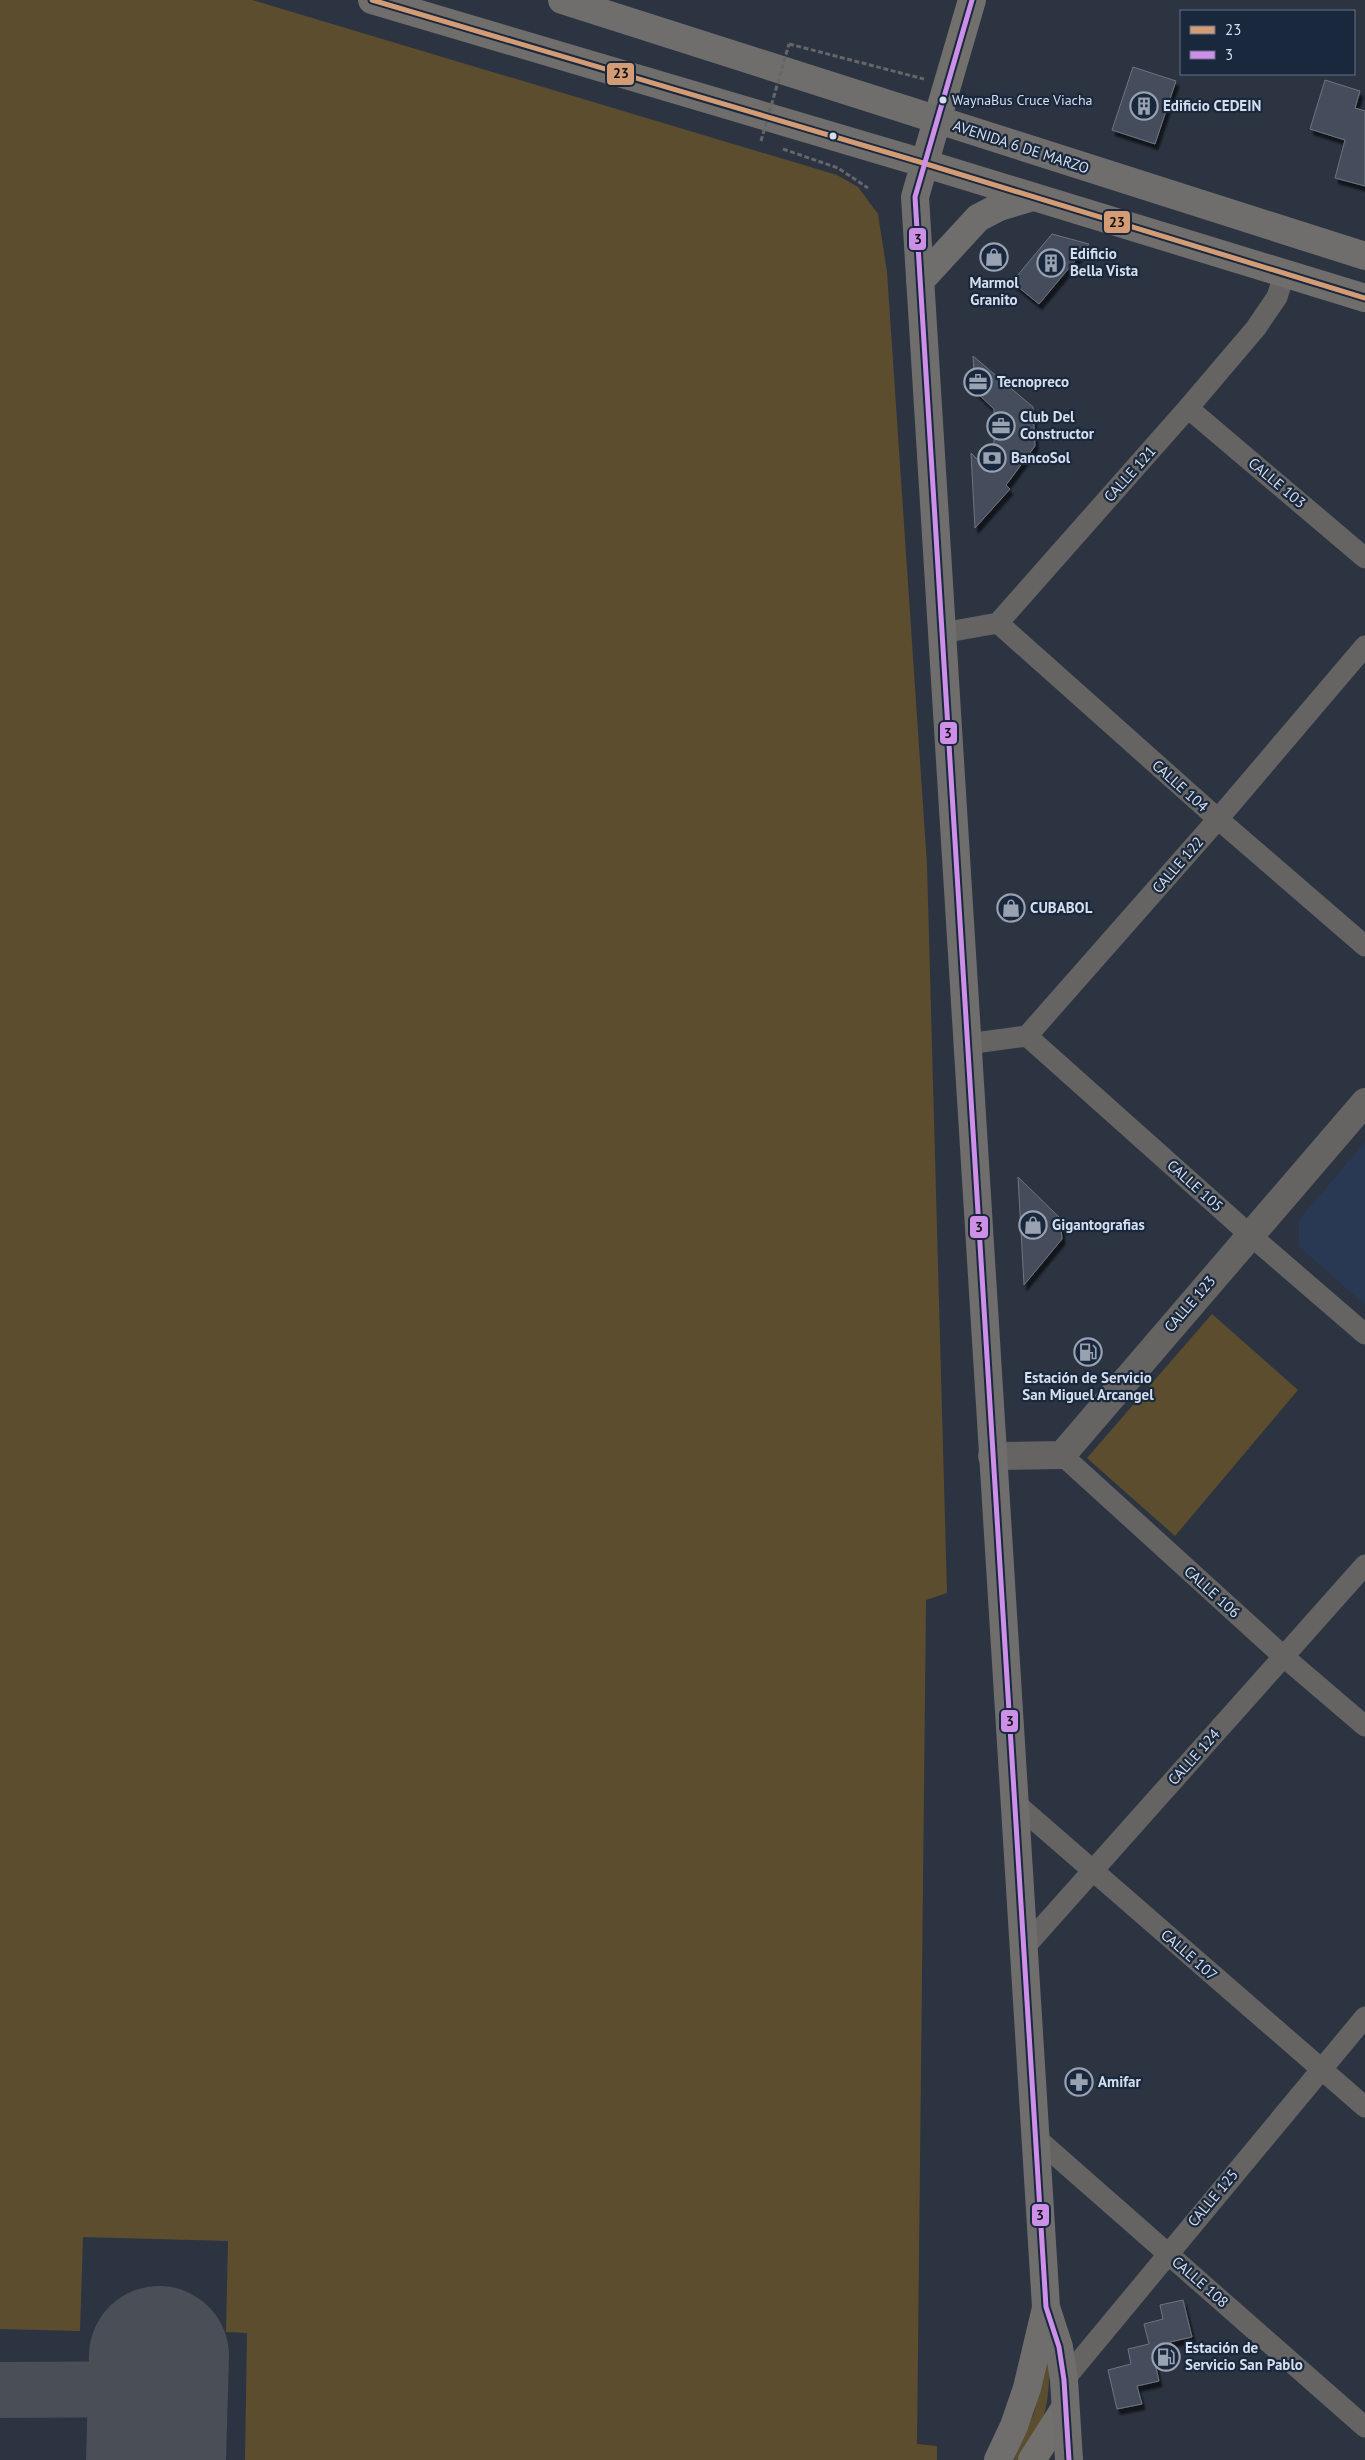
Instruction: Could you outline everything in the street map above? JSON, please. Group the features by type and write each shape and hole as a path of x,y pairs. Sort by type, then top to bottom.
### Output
{"highway":[{"path":"372,0 923,163 1365,298"},
{"name":"AVENIDA 6 DE MARZO","path":"562,0 1365,256"},
{"path":"937,120 923,163 915,197 1046,2306 1059,2347 1064,2380 1069,2460"},
{"path":"920,281 978,218 1000,207 1033,197"},
{"path":"998,2460 1014,2426 1027,2388 1046,2306"}],"main road":[{"path":"937,120 972,0"},
{"path":"1032,2460 1065,2408"}],"street":[{"name":"CALLE 121","path":"998,624 1256,328 1277,297 1285,272"},
{"name":"CALLE 103","path":"1188,408 1365,558"},
{"path":"942,633 998,624"},
{"name":"CALLE 104","path":"998,624 1365,946"},
{"name":"CALLE 122","path":"1027,1036 1218,819 1365,646"},
{"path":"967,1044 1027,1036"},
{"name":"CALLE 105","path":"1027,1036 1250,1235 1365,1334"},
{"name":"CALLE 123","path":"1062,1455 1365,1102"},
{"path":"992,1456 1062,1455"},
{"name":"CALLE 106","path":"1062,1455 1283,1656 1365,1726"},
{"name":"CALLE 124","path":"1023,1949 1365,1565"},
{"name":"CALLE 107","path":"1014,1802 1365,2107"},
{"name":"CALLE 125","path":"1064,2380 1167,2253 1365,2017"},
{"name":"CALLE 108","path":"1035,2137 1365,2428"}],"path":[{"path":"761,142 789,44 946,86"},
{"path":"778,147 838,168 868,188"}],"shaded area":[{"path":"0,0 252,0 837,175 858,187 878,214 887,272 927,865 947,1593 926,1600 917,2444 937,2446 937,2460 245,2460 247,2333 226,2332 228,2241 83,2237 80,2331 0,2329"},
{"path":"1365,1142 1365,1305 1299,1246 1299,1220"},
{"path":"1212,1314 1298,1390 1175,1536 1087,1458"},
{"path":"1049,2351 1048,2396 1042,2423 1028,2448 1018,2460 1014,2460 1034,2413"}],"building":[{"name":"Edificio CEDEIN","path":"1133,67 1176,81 1155,144 1112,130"},
{"path":"1325,80 1360,91 1355,108 1365,111 1365,186 1335,178 1345,140 1310,129"},
{"name":"Edificio Bella Vista","path":"1052,234 1089,244 1039,304 1012,282"},
{"path":"973,356 1033,407 1035,446 1006,485 1010,489 975,528 971,453 979,461 994,442 994,409 975,391"},
{"path":"1018,1177 1060,1218 1062,1239 1024,1285"},
{"path":"1183,2300 1192,2337 1170,2342 1174,2358 1155,2363 1159,2381 1137,2386 1142,2404 1117,2409 1108,2370 1131,2364 1128,2349 1149,2344 1144,2324 1163,2319 1160,2305"}],"taxiway":[{"path":"0,2390 158,2389"}],"runway":[{"path":"156,2460 159,2356"}],"transit line":[{"name":"23","path":"372,0 923,163 1365,298"},
{"name":"3","path":"972,0 915,197 1046,2307 1059,2347 1064,2380 1069,2460"}],"place":[{"name":"WaynaBus Cruce Viacha","path":"943,100"},
{"name":"Edificio CEDEIN","path":"1144,106"},
{"name":"Marmol Granito","path":"994,257"},
{"name":"Edificio Bella Vista","path":"1051,263"},
{"name":"Tecnopreco","path":"978,382"},
{"name":"Club Del Constructor","path":"1001,426"},
{"name":"BancoSol","path":"992,458"},
{"name":"CUBABOL","path":"1011,908"},
{"name":"Gigantografias","path":"1033,1225"},
{"name":"Estación de Servicio San Miguel Arcangel","path":"1088,1352"},
{"name":"Amifar","path":"1079,2082"},
{"name":"Estación de Servicio San Pablo","path":"1166,2357"}]}
